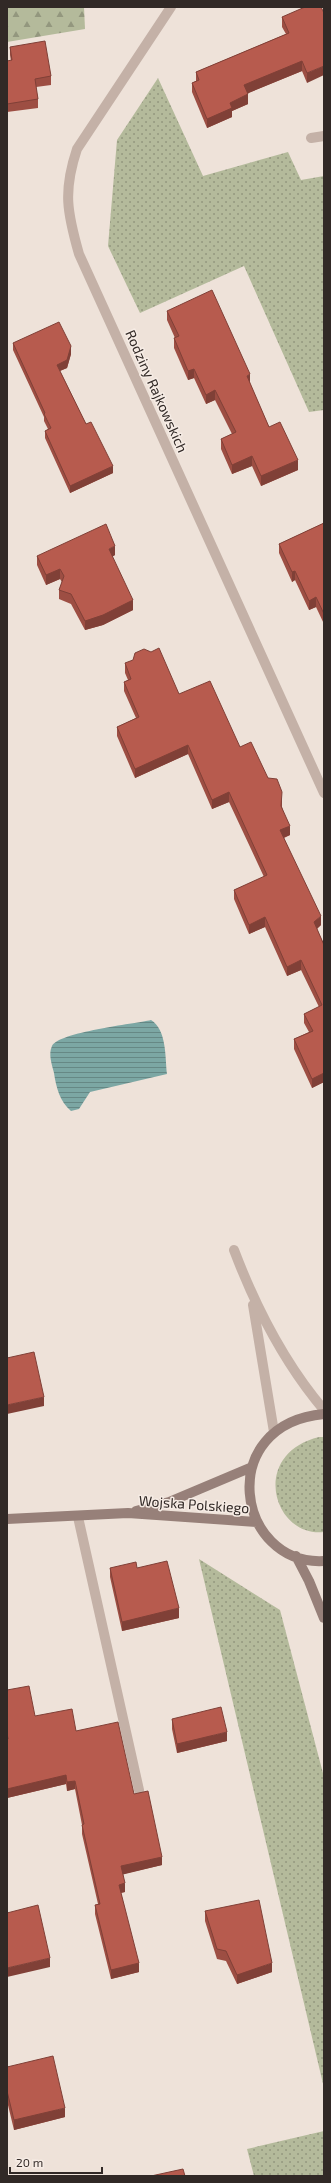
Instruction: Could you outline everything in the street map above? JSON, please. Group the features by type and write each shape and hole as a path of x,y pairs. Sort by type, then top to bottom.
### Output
{"main road":[{"path":"324,1414 308,1416 290,1422 274,1432 257,1454 252,1467 249,1486 251,1504 257,1522 267,1537 280,1548 296,1556 316,1561 324,1561"},
{"name":"Wojska Polskiego","path":"128,1513 169,1502 252,1467"},
{"name":"Wojska Polskiego","path":"7,1519 78,1517 128,1513 257,1522"},
{"path":"296,1556 324,1618"}],"street":[{"name":"Rodziny Rajkowskich","path":"171,7 77,149 71,169 67,193 70,223 79,254 324,793"},
{"path":"311,138 324,136"},
{"path":"234,1250 252,1298 297,1376 324,1410"},
{"path":"252,1298 274,1432"},
{"path":"78,1517 139,1790"}],"green space":[{"path":"7,7 84,7 85,29 7,42"},
{"path":"158,78 203,176 288,152 301,180 324,176 324,410 309,412 244,266 140,313 108,246 117,140"},
{"path":"319,1437 324,1437 324,1532 306,1530 292,1522 282,1509 276,1493 276,1476 283,1460 297,1446"},
{"path":"199,1559 280,1610 324,1777 324,2088"},
{"path":"324,2131 324,2176 254,2176 247,2149"}],"water":[{"path":"151,1020 156,1024 163,1037 167,1074 90,1092 79,1109 71,1111 61,1099 57,1089 50,1052 52,1046 58,1041 82,1033"}],"building":[{"path":"305,7 321,7 324,13 324,66 307,73 302,61 244,85 248,94 230,103 232,108 207,119 192,83 199,80 196,72 289,33 282,17"},
{"path":"45,41 51,76 35,79 38,99 7,104 7,61 12,60 10,47"},
{"path":"212,290 250,374 247,376 269,427 280,422 298,460 261,476 252,456 232,465 221,439 236,432 215,390 206,395 194,369 188,371 174,338 179,336 167,311"},
{"path":"59,322 71,346 67,360 57,365 86,424 91,422 113,466 70,486 45,431 51,428 13,343"},
{"path":"324,523 324,614 316,597 309,601 295,571 292,572 279,544"},
{"path":"106,524 115,546 109,549 133,600 103,615 85,621 71,594 59,590 64,576 60,569 46,575 37,556"},
{"path":"159,648 179,694 210,681 240,747 251,742 268,778 277,779 282,792 281,806 290,826 280,830 321,916 314,922 324,945 324,1073 312,1079 294,1039 313,1031 304,1014 322,1005 301,960 287,967 265,917 249,925 234,890 267,875 229,792 212,800 188,745 135,769 117,727 139,717 124,682 131,679 125,663 133,660 135,653 144,649 151,652"},
{"path":"34,1352 44,1397 7,1405 7,1358"},
{"path":"167,1561 179,1608 122,1622 110,1568 136,1562 137,1568"},
{"path":"29,1686 35,1716 72,1709 76,1731 118,1722 134,1794 148,1791 162,1857 121,1866 125,1883 119,1885 139,1963 111,1970 95,1905 100,1904 82,1825 84,1824 75,1781 67,1782 66,1775 7,1789 7,1690"},
{"path":"221,1707 227,1732 177,1744 172,1719"},
{"path":"259,1900 272,1963 237,1975 226,1951 217,1949 205,1911"},
{"path":"38,1905 50,1958 7,1968 7,1913"},
{"path":"53,2056 65,2108 14,2120 7,2091 7,2067"},
{"path":"183,2169 185,2176 151,2176"}]}
